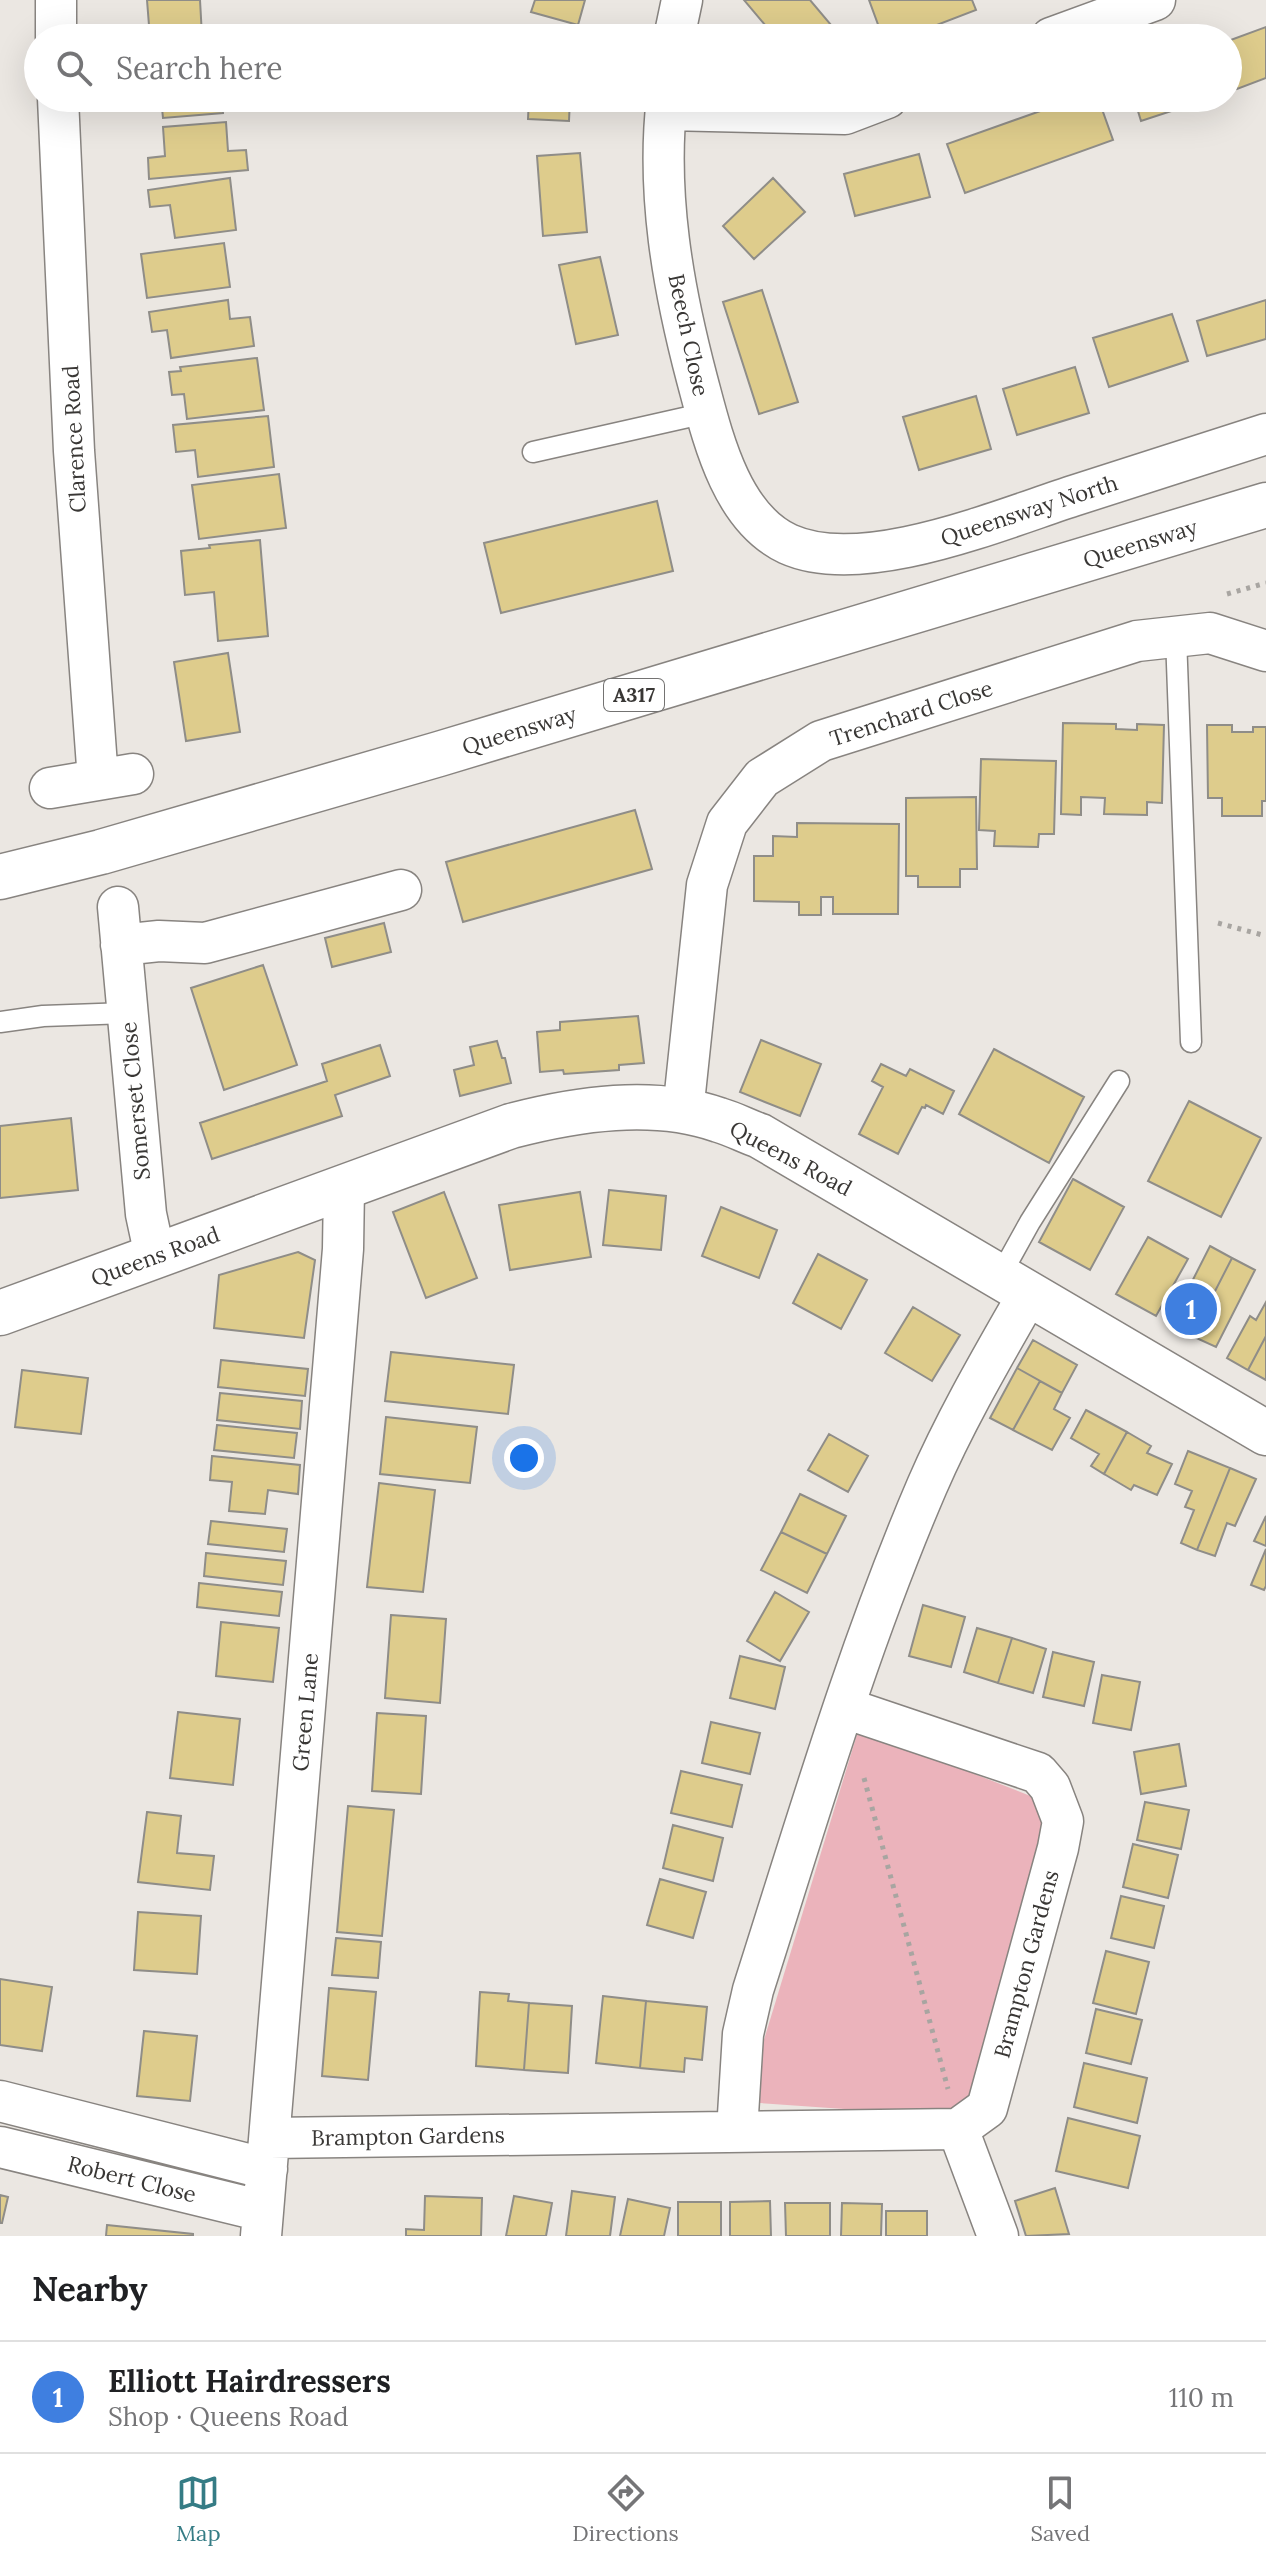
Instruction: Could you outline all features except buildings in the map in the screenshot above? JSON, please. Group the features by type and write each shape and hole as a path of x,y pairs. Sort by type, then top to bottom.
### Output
{"street":[{"path":"56,0 56,24"},
{"path":"677,24 682,0"},
{"path":"1089,24 1155,0"},
{"name":"Clarence Road","path":"50,788 115,777 74,451 59,112"},
{"name":"Beech Close","path":"666,112 663,194 680,314 706,413 725,465 751,515 788,544"},
{"path":"809,112 850,112"},
{"name":"Queensway North","path":"788,544 817,553 853,554 926,543 1266,434"},
{"name":"Queensway","path":"0,877 101,852 439,754 1266,505"},
{"name":"Trenchard Close","path":"683,1112 707,885 727,823 762,778 821,741 1137,641 1210,633 1266,651"},
{"name":"Somerset Close","path":"155,1256 146,1214 120,926 159,941 205,943 401,890"},
{"name":"Queens Road","path":"0,1313 511,1126 558,1114 603,1109 683,1112 718,1119 760,1136 1266,1433"},
{"name":"Green Lane","path":"262,2223 341,1265 344,1187"},
{"path":"737,2131 743,2034 753,1990 845,1708 876,1614 927,1485 966,1403 1014,1284"},
{"name":"Brampton Gardens","path":"0,2101 269,2153 737,2131 958,2129 987,2108 1063,1821 1050,1787 1038,1773 845,1708"},
{"path":"958,2129 998,2236"},
{"name":"Robert Close","path":"0,2147 262,2223"}],"lane":[{"path":"533,452 706,413"},
{"path":"1176,637 1191,1042"},
{"path":"0,1022 43,1016 127,1013"},
{"path":"1014,1284 1030,1222 1119,1081"}],"path":[{"path":"845,1708 958,2129"}],"shaded area":[{"path":"859,1728 1058,1807 973,2118 745,2102"}],"place":[{"name":"Elliott Hairdressers","path":"1191,1309"}]}
